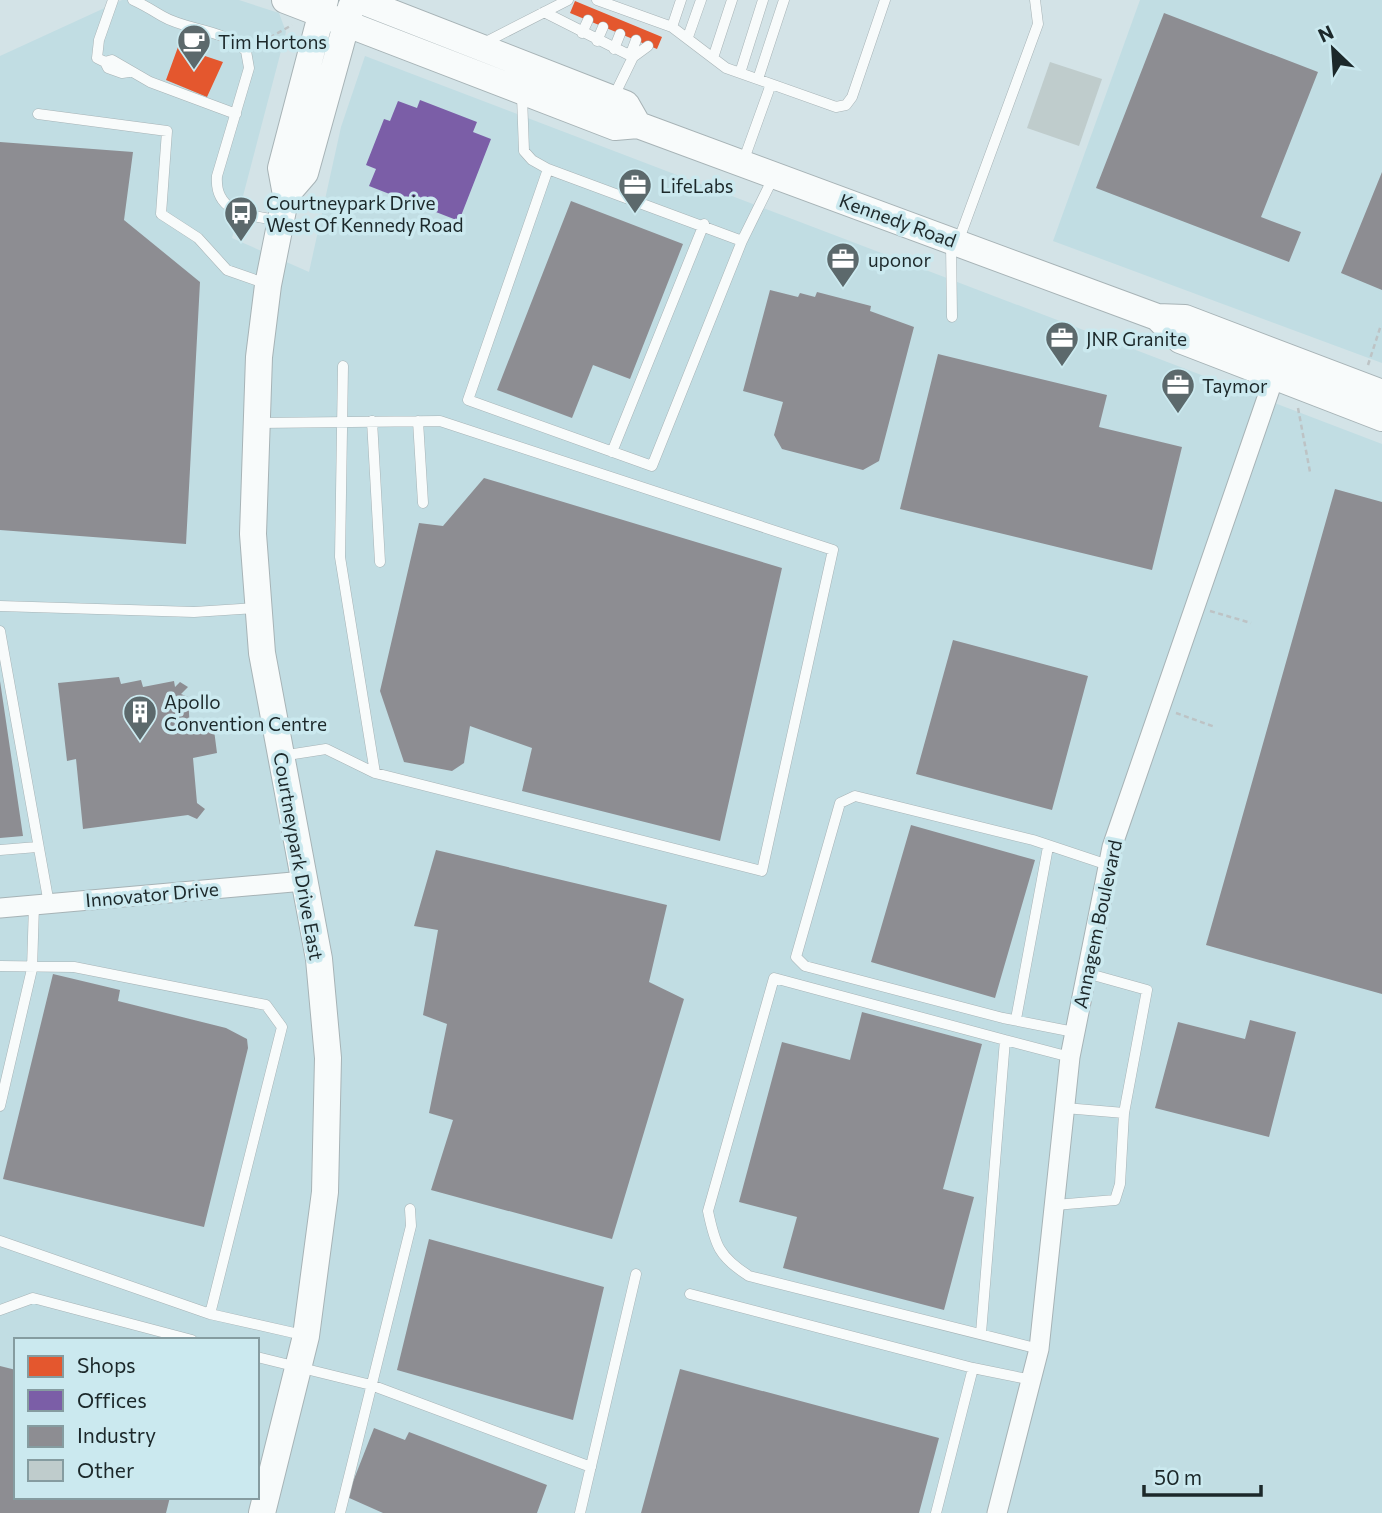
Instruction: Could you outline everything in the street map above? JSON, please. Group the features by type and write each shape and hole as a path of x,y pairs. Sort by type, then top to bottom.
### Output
{"main road":[{"name":"Kennedy Road","path":"359,0 626,104 638,125"},
{"name":"Kennedy Road","path":"290,11 323,7 350,12 533,108 615,127 638,125 1157,317 1185,318 1278,366 1371,389"},
{"name":"Courtneypark Drive East","path":"262,1513 306,1336 325,1192 328,1058 319,959 281,756 257,608 253,534 256,423 259,357 268,285 286,195 281,168 323,7"},
{"name":"Courtneypark Drive East","path":"286,195 305,173 350,12"},
{"name":"Kennedy Road","path":"1278,366 1301,387 1382,418"}],"street":[{"name":"Annagem Boulevard","path":"997,1513 1039,1349 1070,1057 1117,826 1278,366"},
{"name":"Innovator Drive","path":"0,908 304,881"}],"lane":[{"path":"113,0 97,58 105,62 108,68 122,73 130,72 236,114"},
{"path":"477,46 568,0"},
{"path":"672,27 681,0"},
{"path":"688,37 701,0"},
{"path":"712,58 732,0"},
{"path":"740,73 763,0"},
{"path":"758,79 783,0"},
{"path":"595,3 626,17 645,17 672,27 712,58 740,73 836,107 846,105 852,97 885,0"},
{"path":"952,317 955,241 1038,24 1035,0"},
{"path":"136,1 152,3 163,17 234,42 246,51 249,68 217,176 219,200 245,214 281,222"},
{"path":"544,12 631,56"},
{"path":"641,28 645,17"},
{"path":"583,33 588,20"},
{"path":"654,34 659,23"},
{"path":"597,41 603,27"},
{"path":"614,49 620,34"},
{"path":"612,99 636,40"},
{"path":"631,56 648,46"},
{"path":"743,162 771,84"},
{"path":"533,108 524,151 532,160 548,169 742,241"},
{"path":"38,114 167,131 161,215 198,237 227,270 268,285"},
{"path":"548,169 468,401 652,466 742,241 775,174"},
{"path":"612,452 704,225"},
{"path":"343,366 340,557 375,773"},
{"path":"372,421 380,562"},
{"path":"418,421 423,503"},
{"path":"256,423 440,421 833,550 762,871 375,773 326,749 281,756"},
{"path":"0,606 194,612 257,608"},
{"path":"0,631 37,847 41,904 32,969 0,1106"},
{"path":"1074,1032 805,966 796,957 840,803 846,798 855,796 1033,840 1108,865"},
{"path":"0,850 37,847"},
{"path":"1016,1019 1048,847"},
{"path":"0,967 74,967 266,1005 282,1027 210,1314"},
{"path":"1055,1205 1115,1200 1120,1184 1124,1113 1147,990 1086,973"},
{"path":"1039,1349 749,1276 730,1264 715,1243 708,1211 774,978 1070,1057"},
{"path":"981,1333 1005,1040"},
{"path":"1065,1108 1124,1113"},
{"path":"340,1513 411,1226 410,1209"},
{"path":"0,1241 210,1314 306,1336"},
{"path":"580,1513 636,1274"},
{"path":"690,1294 973,1368 1033,1380"},
{"path":"0,1310 33,1298 184,1338"},
{"path":"259,1358 371,1385 591,1467"},
{"path":"936,1513 973,1368"}],"path":[{"path":"246,51 293,25 290,11"},
{"path":"1371,389 1381,325"},
{"path":"1301,387 1298,406 1310,472"},
{"path":"1194,607 1251,623"},
{"path":"1159,707 1215,727"}],"shaded area":[{"path":"122,0 239,0 279,13 286,32 232,238 309,272 341,127 365,56 1382,444 1382,1513 0,1513 0,56"},
{"path":"1140,0 1382,0 1382,363 1053,241"}],"building: Shops":[{"path":"575,1 662,37 657,49 570,13"},
{"name":"Tim Hortons","path":"178,47 223,62 207,97 166,80"}],"building: Offices":[{"path":"420,100 477,122 473,132 491,139 459,221 369,186 376,169 366,165 384,119 390,121 398,101 417,108"}],"building: Industry":[{"path":"1164,13 1318,72 1261,217 1301,232 1289,262 1096,188"},
{"path":"0,142 133,152 124,220 200,282 186,544 0,530"},
{"path":"1382,172 1382,290 1341,273"},
{"path":"571,201 683,244 630,379 593,365 572,418 497,390"},
{"path":"770,290 798,297 800,293 815,297 817,292 871,306 870,311 914,327 879,461 863,470 782,449 774,435 783,402 743,391"},
{"path":"938,354 1107,395 1099,427 1182,447 1152,570 900,509"},
{"path":"484,478 782,568 720,841 522,791 532,748 470,726 464,763 452,771 404,762 380,691 419,523 443,526"},
{"path":"1335,489 1382,502 1382,994 1206,945"},
{"path":"953,640 1088,676 1052,810 916,774"},
{"name":"Apollo Convention Centre","path":"119,677 121,684 141,680 143,687 174,681 175,687 180,682 188,687 181,694 188,697 190,730 214,730 217,753 193,758 197,803 205,809 197,819 188,815 83,829 76,759 67,761 58,683"},
{"path":"0,681 23,836 0,838"},
{"path":"911,825 1035,860 995,998 871,962"},
{"path":"436,850 667,905 649,982 684,999 612,1239 431,1190 453,1120 429,1113 447,1024 423,1015 438,930 414,926"},
{"path":"53,974 120,990 118,1001 226,1028 247,1039 248,1048 204,1227 3,1179"},
{"path":"862,1012 982,1044 943,1189 974,1197 944,1310 783,1268 797,1217 739,1202 782,1042 850,1060"},
{"path":"1250,1020 1296,1032 1269,1137 1155,1108 1178,1022 1245,1039"},
{"path":"429,1239 604,1287 573,1420 397,1370"},
{"path":"0,1366 14,1370 14,1499 170,1499 166,1513 0,1513"},
{"path":"680,1369 939,1438 919,1513 641,1513"},
{"path":"374,1428 405,1440 409,1432 547,1485 537,1513 383,1513 347,1497"}],"building: Other":[{"path":"1050,62 1102,79 1079,146 1027,128"}],"place":[{"name":"Tim Hortons","path":"194,71"},
{"name":"LifeLabs","path":"635,215"},
{"name":"Courtneypark Drive West Of Kennedy Road","path":"241,243"},
{"name":"uponor","path":"843,289"},
{"name":"JNR Granite","path":"1062,368"},
{"name":"Taymor","path":"1178,415"},
{"name":"Apollo Convention Centre","path":"140,742"}]}
